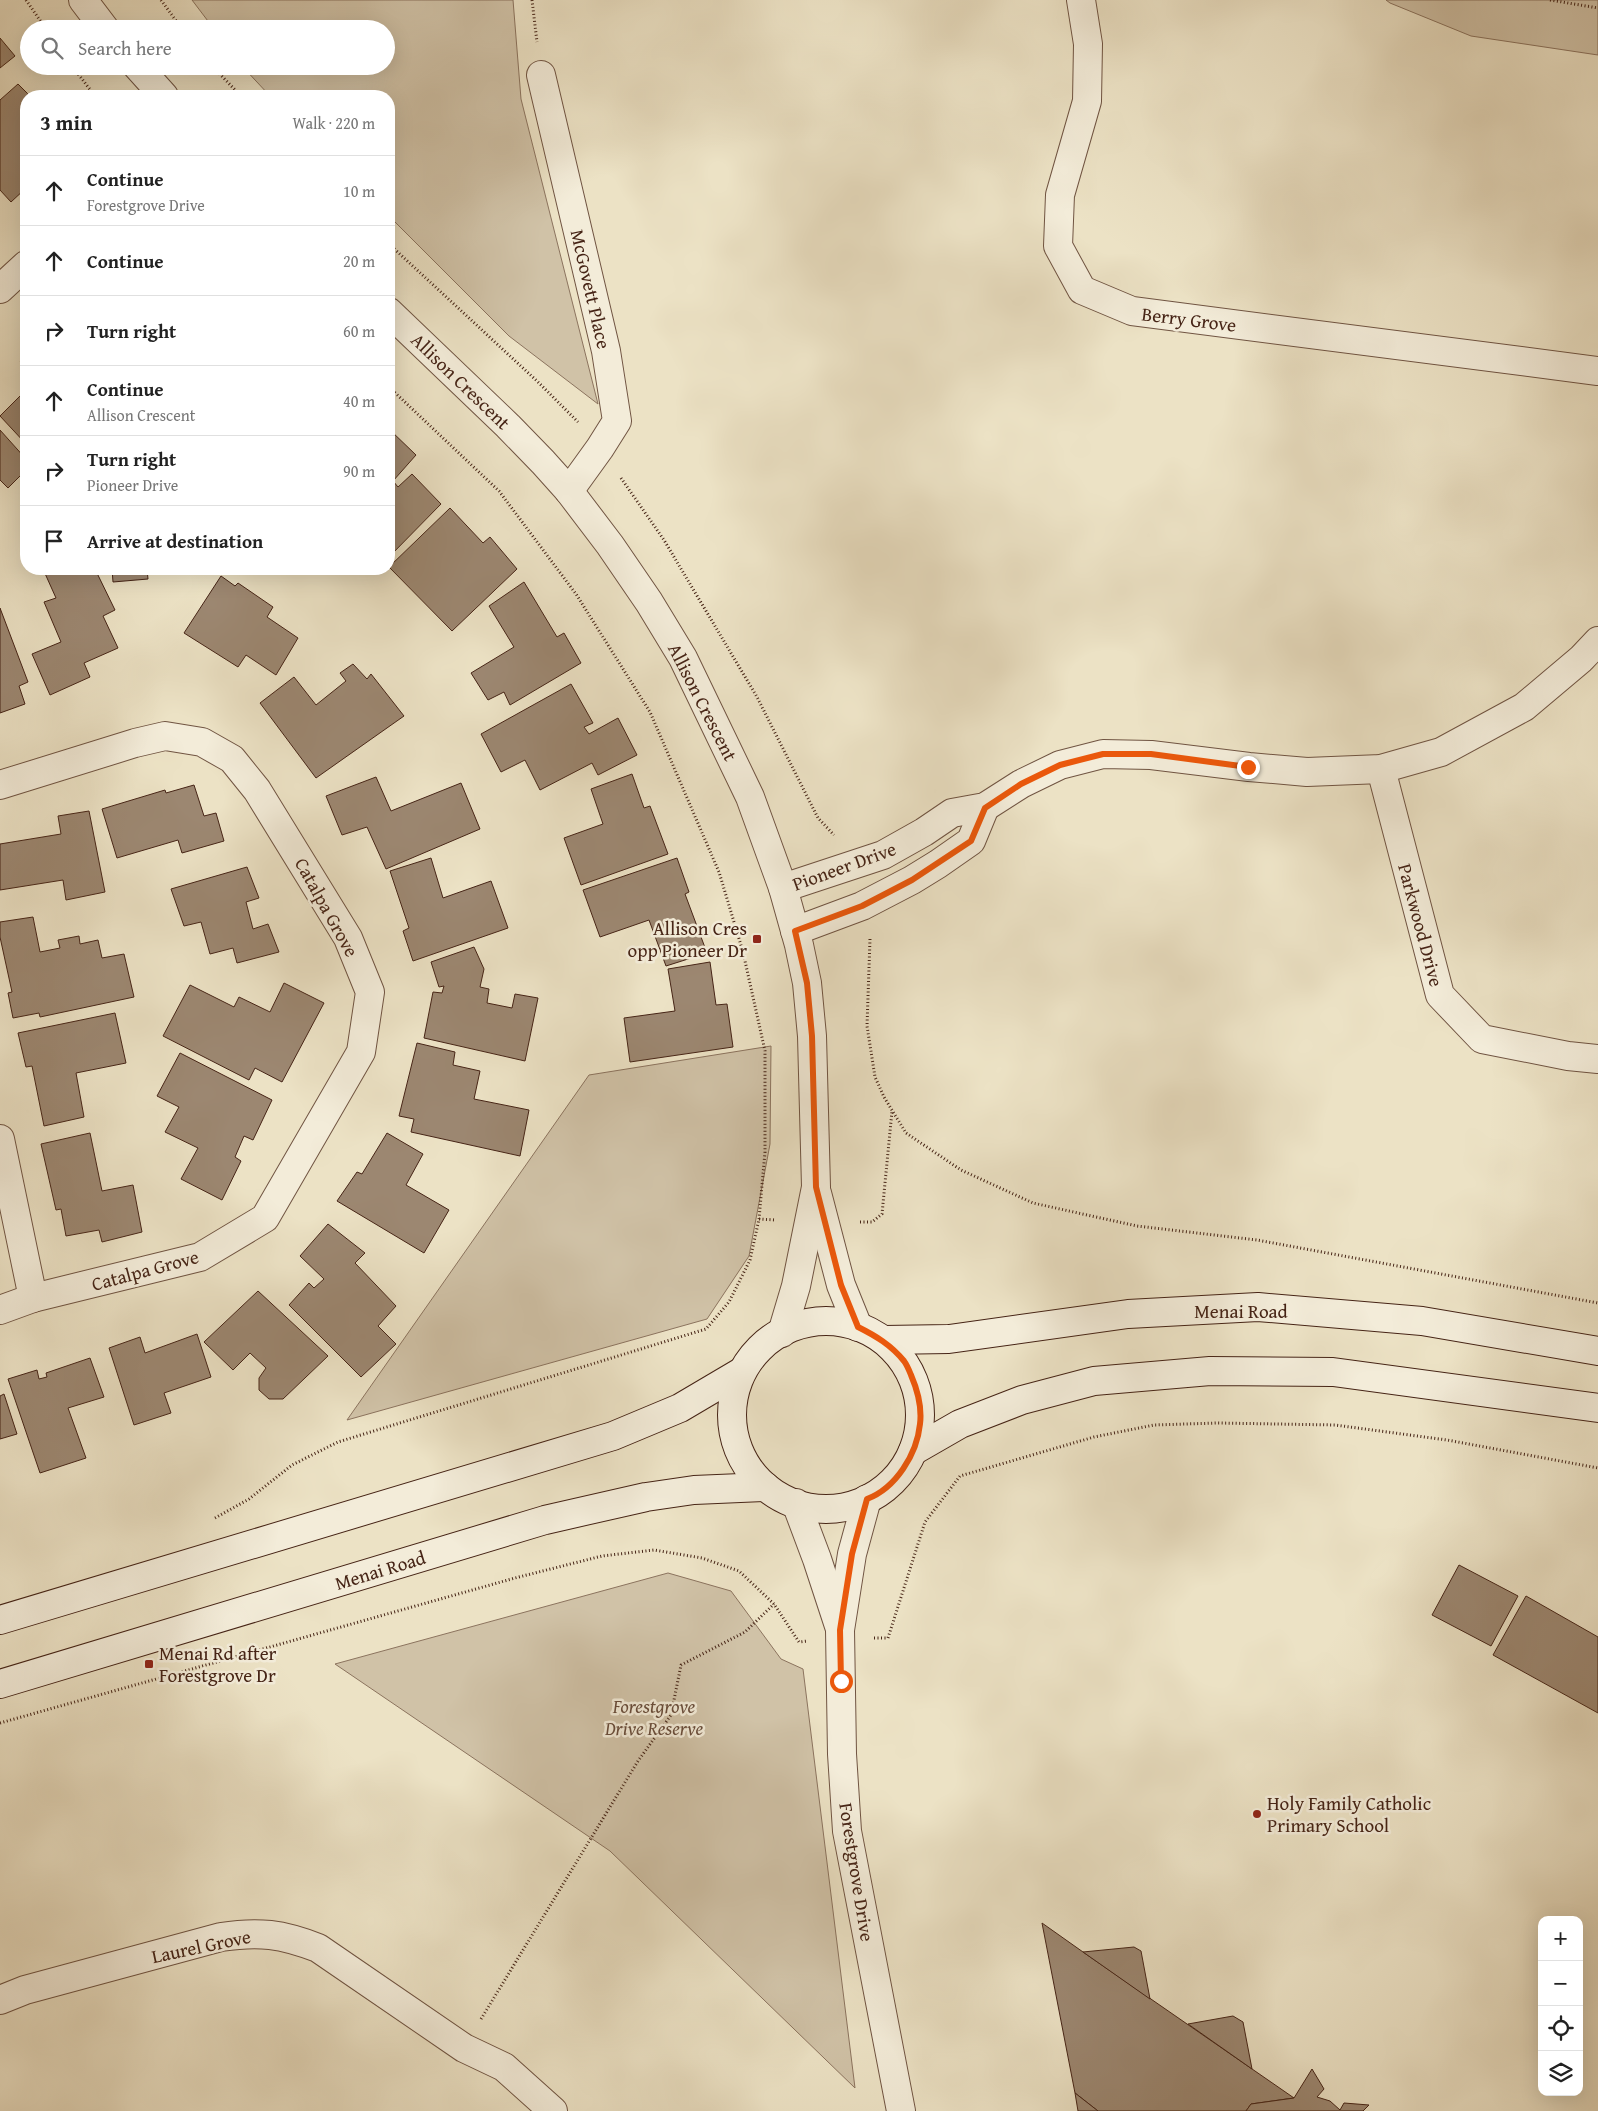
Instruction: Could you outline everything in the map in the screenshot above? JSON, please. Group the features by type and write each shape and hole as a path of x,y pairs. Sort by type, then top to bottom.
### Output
{"street":[{"path":"83,0 98,20"},
{"name":"Berry Grove","path":"1081,0 1088,44 1087,101 1060,195 1058,246 1082,290 1132,311 1598,371"},
{"path":"144,75 158,90"},
{"name":"McGovett Place","path":"541,75 606,351 617,421 569,491"},
{"path":"0,289 20,271"},
{"name":"Allison Crescent","path":"395,318 508,426 569,491 610,545 682,658 750,797 783,888 807,983 812,1036 816,1187"},
{"name":"Pioneer Drive","path":"783,888 883,855 924,832 952,813 985,808 1021,784 1060,765 1103,754 1151,754 1248,767 1307,772 1381,769 1441,752 1524,707 1582,659 1598,641"},
{"name":"Catalpa Grove","path":"0,785 135,743 165,736 202,742 232,759 257,790 348,938 370,992 361,1052 265,1218 200,1257 33,1298 0,1310"},
{"name":"Parkwood Drive","path":"1381,769 1440,995 1482,1039 1568,1056 1598,1059"},
{"name":"Pioneer Drive","path":"795,931 862,906 938,864 971,841 985,808"},
{"path":"0,1138 33,1298"},
{"path":"816,1187 841,1285 858,1327"},
{"path":"782,1333 796,1286 816,1187"},
{"name":"Menai Road","path":"884,1340 948,1339 1128,1314 1258,1307 1422,1321 1598,1351"},
{"path":"824,1320 858,1327 884,1340 906,1362 917,1389 920,1423 913,1451 898,1478 875,1496 844,1508 809,1508 780,1498 757,1480 740,1454 733,1423 736,1393 742,1372 764,1343 782,1333 794,1326 824,1320"},
{"path":"913,1451 960,1424 1022,1400 1094,1381 1210,1370 1334,1372 1598,1408"},
{"path":"0,1620 614,1436 680,1408 742,1372"},
{"name":"Menai Road","path":"0,1684 545,1520 646,1497 694,1490 766,1487"},
{"path":"840,1630 852,1554 867,1499"},
{"path":"796,1503 817,1559 840,1630"},
{"name":"Forestgrove Drive","path":"840,1630 842,1754 847,1831 901,2111"},
{"name":"Laurel Grove","path":"0,2000 25,1990 221,1937 270,1934 293,1938 318,1948 464,2048 504,2067 553,2111"}],"path":[{"path":"26,0 40,20"},
{"path":"160,0 175,20"},
{"path":"532,0 541,75"},
{"path":"1550,0 1598,8"},
{"path":"79,75 90,90"},
{"path":"221,75 235,90"},
{"path":"212,1520 249,1499 292,1465 338,1442 706,1329 729,1302 750,1260 759,1219 765,1152 765,1051 742,952 719,872 650,712 576,594 499,491 395,393"},
{"path":"870,938 867,1026 875,1077 884,1097 906,1133 961,1170 1034,1203 1137,1226 1257,1240 1598,1303"},
{"path":"464,2048 638,1761 671,1716 681,1665 745,1632 774,1604"}],"green space":[{"path":"192,0 513,0 521,99 598,404 509,336 395,222 395,90 264,90 250,75 395,75 395,20 207,20"},
{"path":"1386,0 1598,0 1598,55 1471,36"},
{"path":"771,1046 770,1144 749,1256 707,1319 347,1420 589,1075"},
{"name":"Forestgrove Drive Reserve","path":"668,1573 731,1591 781,1659 803,1669 855,2088 610,1851 335,1664"}],"building":[{"path":"0,38 15,56 0,68"},
{"path":"18,84 24,90 20,90 20,194 11,202 0,190 0,100"},
{"path":"20,396 20,438 0,416"},
{"path":"0,430 20,452 20,476 8,488 0,480"},
{"path":"395,435 416,455 395,479"},
{"path":"412,474 441,504 395,551 395,483 398,487"},
{"path":"450,508 483,543 490,537 517,569 452,631 395,573 395,561"},
{"path":"46,575 98,575 115,610 103,616 118,648 84,663 90,677 50,695 32,654 61,642 44,602 56,598"},
{"path":"112,575 148,575 148,579 113,582"},
{"path":"221,576 235,586 238,583 273,607 267,617 298,638 276,675 246,655 238,667 184,633"},
{"path":"524,582 557,637 564,633 581,663 510,705 504,692 488,700 471,673 514,647 489,606"},
{"path":"0,608 28,682 19,686 25,704 0,713"},
{"path":"353,664 367,679 371,674 404,716 316,778 260,703 294,677 316,705 346,681 340,673"},
{"path":"571,684 593,723 584,727 589,734 618,718 637,755 598,775 592,763 540,790 525,760 501,772 481,734"},
{"path":"632,774 644,808 650,806 668,854 581,885 564,838 603,824 591,789"},
{"path":"376,777 391,811 461,783 480,829 386,869 367,827 342,835 326,796"},
{"path":"194,785 204,816 216,813 224,841 182,853 178,840 117,858 102,809 165,790 166,793"},
{"path":"89,811 105,892 66,900 63,880 0,890 0,844 61,834 58,816"},
{"path":"431,858 443,898 491,881 508,928 413,961 403,931 409,928 390,871"},
{"path":"677,858 689,892 685,894 707,953 666,966 649,920 600,937 583,890"},
{"path":"247,867 259,898 246,902 253,929 268,924 279,952 237,963 233,948 210,954 201,922 184,926 171,889"},
{"path":"33,917 40,952 60,948 58,940 79,936 80,944 98,940 102,958 124,954 134,997 40,1017 39,1013 13,1018 8,993 12,992 0,937 0,922"},
{"path":"474,947 484,969 480,987 489,989 487,1003 512,1008 515,994 538,998 525,1061 424,1038 433,992 442,993 444,986 439,987 431,962"},
{"path":"710,962 716,1005 727,1004 733,1047 630,1062 624,1018 675,1011 668,969"},
{"path":"284,983 324,1003 282,1082 255,1068 249,1080 163,1036 190,985 234,1007 239,997 270,1012"},
{"path":"115,1013 126,1063 76,1073 84,1117 44,1126 32,1066 26,1067 18,1033"},
{"path":"417,1043 455,1052 453,1065 480,1071 474,1099 529,1110 520,1156 411,1132 414,1119 399,1116"},
{"path":"180,1053 272,1100 253,1140 244,1136 235,1157 241,1161 222,1200 181,1179 198,1148 165,1132 179,1107 157,1096"},
{"path":"90,1133 102,1191 133,1185 142,1232 102,1242 99,1230 66,1236 61,1209 56,1210 41,1144"},
{"path":"387,1133 423,1154 406,1185 449,1210 424,1253 337,1201 357,1172 362,1174"},
{"path":"328,1224 365,1253 355,1263 396,1306 378,1326 396,1344 361,1377 289,1305 309,1283 314,1288 324,1279 300,1256"},
{"path":"258,1291 328,1356 283,1399 269,1399 259,1390 259,1378 266,1368 250,1353 233,1370 204,1342"},
{"path":"197,1334 211,1377 164,1393 171,1413 134,1425 109,1348 140,1337 145,1353"},
{"path":"90,1358 104,1397 68,1408 86,1458 40,1473 8,1379 37,1370 39,1379 47,1377 46,1373"},
{"path":"4,1394 17,1434 0,1439 0,1396"},
{"path":"1459,1565 1518,1596 1491,1646 1432,1615"},
{"path":"1526,1596 1598,1637 1598,1713 1493,1655"},
{"path":"1042,1923 1294,2098 1251,2104 1246,2111 1098,2111 1075,2093"},
{"path":"1134,1947 1141,1951 1150,1999 1083,1952"},
{"path":"1233,2016 1243,2022 1252,2069 1188,2024"},
{"path":"1312,2069 1324,2089 1317,2097 1330,2101 1340,2110 1344,2103 1369,2105 1363,2111 1246,2111 1251,2104 1294,2098"},
{"path":"1075,2093 1098,2111 1078,2111"}],"place":[{"name":"Allison Cres opp Pioneer Dr","path":"757,939"},
{"name":"Menai Rd after Forestgrove Dr","path":"149,1664"},
{"name":"Holy Family Catholic Primary School","path":"1257,1814"}],"route":[{"path":"841,1681 840,1630 852,1554 867,1499 875,1496 898,1478 913,1451 920,1423 917,1389 906,1362 884,1340 858,1327 841,1285 816,1187 812,1036 807,983 795,931 862,906 938,864 971,841 985,808 1021,784 1060,765 1103,754 1151,754 1248,767"}]}
